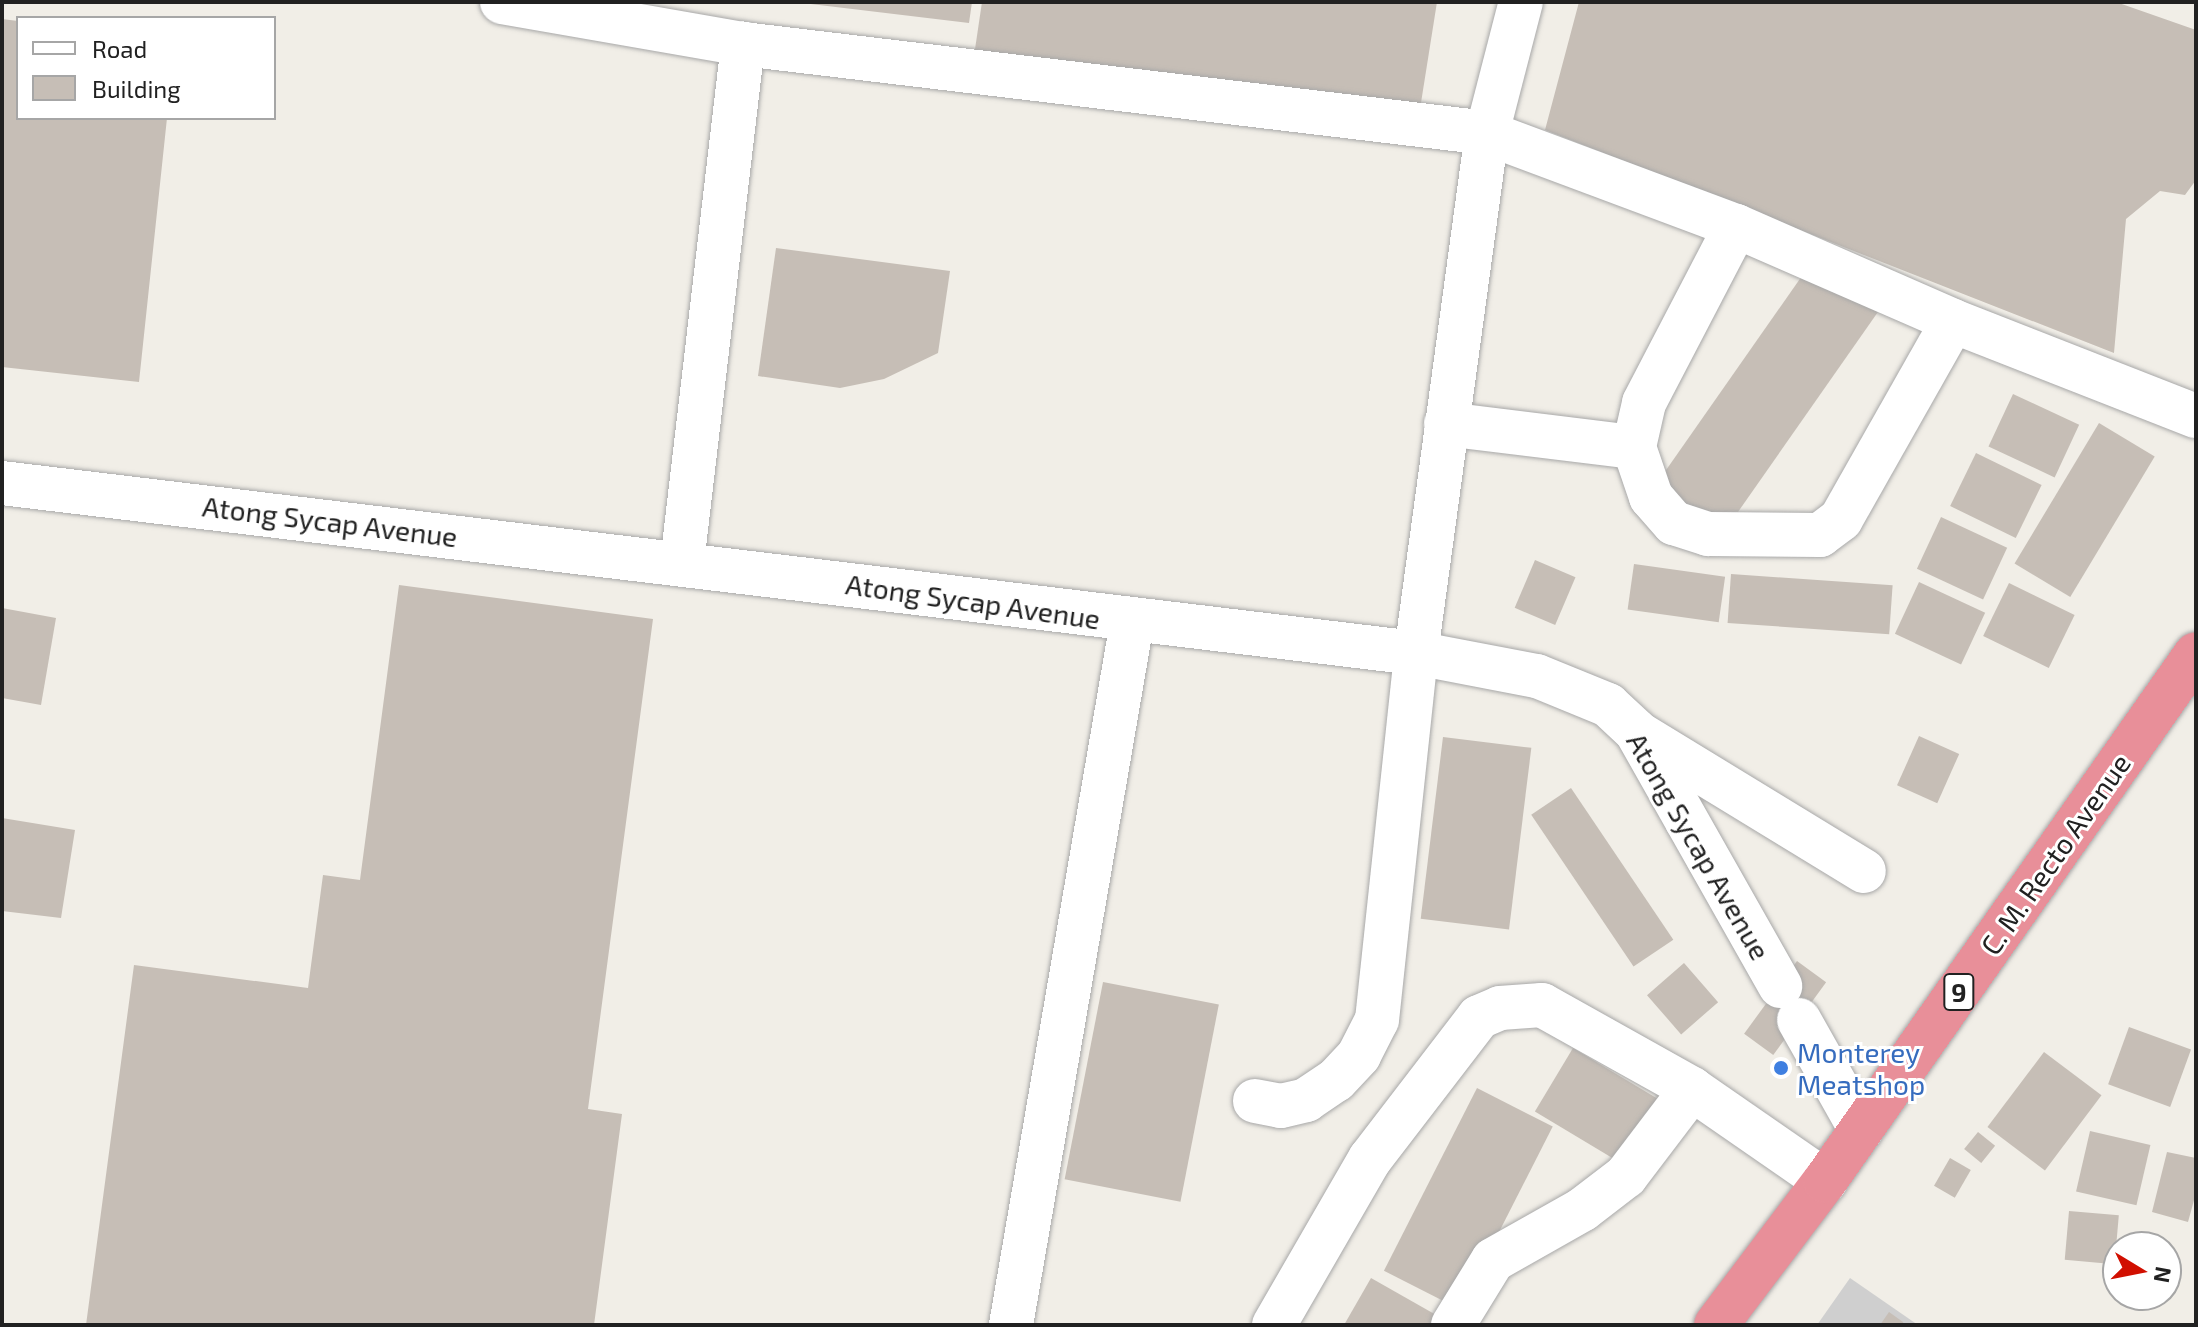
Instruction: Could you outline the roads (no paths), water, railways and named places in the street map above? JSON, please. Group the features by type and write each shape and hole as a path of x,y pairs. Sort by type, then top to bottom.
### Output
{"highway":[{"name":"C. M. Recto Avenue","path":"1716,1325 1825,1181 2196,654"}],"street":[{"path":"502,2 743,44 1487,133 1736,226 1953,321 2196,416"},
{"path":"1255,1101 1281,1106 1306,1100 1336,1080 1359,1055 1377,1020 1416,653 1487,133 1521,2"},
{"path":"682,563 743,44"},
{"path":"1736,226 1644,403 1634,447 1651,497 1674,523 1708,534 1820,535 1841,519 1953,321"},
{"path":"1446,424 1634,447"},
{"name":"Atong Sycap Avenue","path":"2,483 682,563 1132,622 1416,653 1577,688 1608,705 1636,731 1861,1130"},
{"path":"1011,1325 1132,622"},
{"path":"1636,731 1864,871"},
{"path":"1274,1325 1370,1159 1479,1017 1521,1003 1542,1005 1692,1089 1825,1181"},
{"path":"1453,1325 1493,1260 1583,1209 1626,1176 1692,1089"}],"place":[{"name":"Monterey Meatshop","path":"1781,1068"}]}
